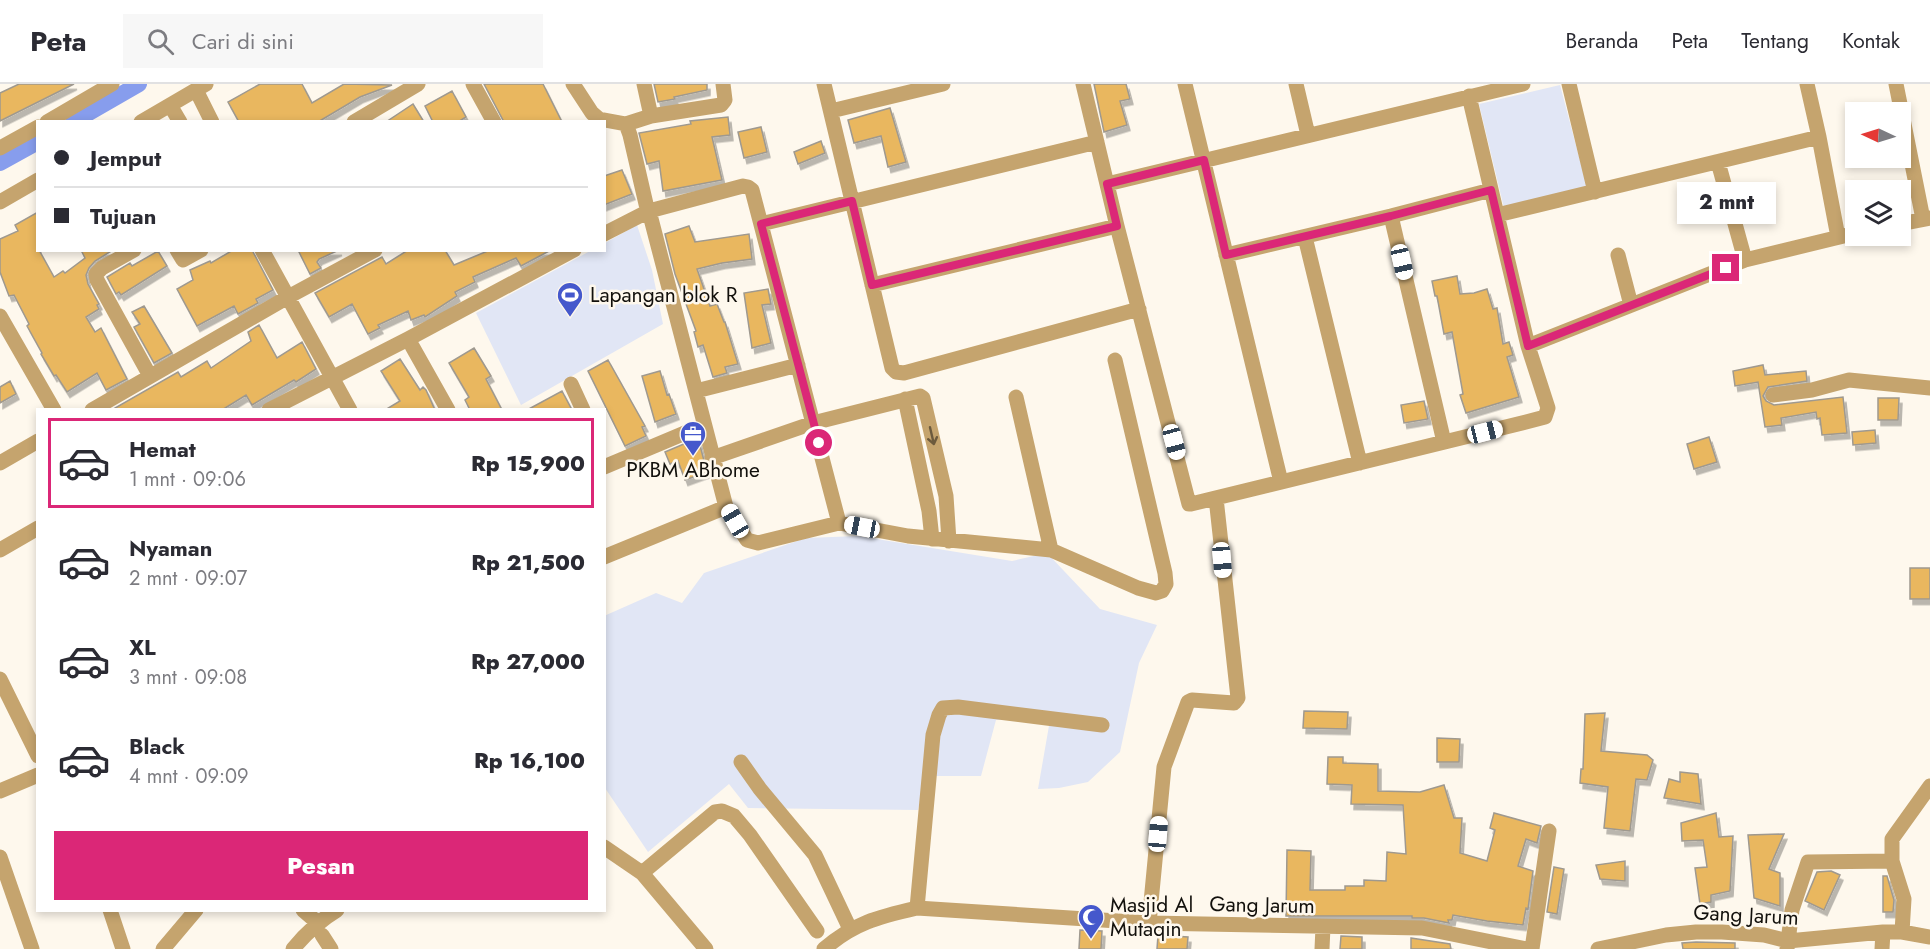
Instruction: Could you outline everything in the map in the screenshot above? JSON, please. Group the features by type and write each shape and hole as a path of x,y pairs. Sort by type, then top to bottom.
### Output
{"street":[{"path":"50,120 112,84"},
{"path":"375,116 418,84"},
{"path":"473,84 493,120"},
{"path":"573,84 597,120"},
{"path":"644,84 651,116"},
{"path":"606,121 626,124 651,116 721,105 725,100 723,84"},
{"path":"824,84 892,368 896,372 904,373 1139,309"},
{"path":"831,111 943,84"},
{"path":"1083,84 1189,504 1545,417 1548,408 1528,346 1468,96"},
{"path":"1185,84 1281,482"},
{"path":"1296,84 1308,135"},
{"path":"1107,184 1523,84"},
{"path":"1569,84 1595,192"},
{"path":"1807,84 1838,237"},
{"path":"1896,84 1927,218 1911,222"},
{"path":"144,120 201,87 211,120"},
{"path":"170,105 179,120"},
{"path":"626,124 726,507 743,536 752,543 839,523 932,539 1052,550 1147,592 1156,593 1165,588 1165,573 1115,360"},
{"path":"0,148 36,128"},
{"path":"1497,215 1819,137"},
{"path":"761,224 1097,142"},
{"path":"1718,162 1745,260"},
{"path":"0,202 36,181"},
{"path":"606,233 649,210 743,186 752,190 839,523"},
{"path":"1226,255 1491,190"},
{"path":"1391,216 1444,442"},
{"path":"872,285 1117,226"},
{"path":"1528,346 1745,260 1845,235"},
{"path":"1305,237 1360,463"},
{"path":"130,252 102,268 96,274 97,280 150,376"},
{"path":"178,252 183,260 197,252"},
{"path":"263,252 349,408"},
{"path":"95,408 288,297 371,252"},
{"path":"273,408 570,252"},
{"path":"1618,255 1631,304"},
{"path":"0,315 53,408"},
{"path":"412,346 447,408"},
{"path":"696,391 798,365"},
{"path":"1773,395 1812,390 1849,380 1930,388"},
{"path":"571,384 582,408"},
{"path":"712,458 813,423 918,396 923,398 946,496 949,541"},
{"path":"1016,397 1052,550"},
{"path":"904,399 929,511 932,539"},
{"path":"606,465 704,425"},
{"path":"0,463 36,442"},
{"path":"1149,923 1164,766 1188,702 1191,700 1234,703 1238,698 1216,498"},
{"path":"606,556 726,507"},
{"path":"1,546 35,534"},
{"path":"0,679 36,752"},
{"path":"916,908 933,735 943,708 958,707 1102,725"},
{"path":"741,762 760,789 815,855 850,928"},
{"path":"0,791 36,776"},
{"path":"1902,932 1904,899 1892,861 1892,839 1930,786"},
{"path":"642,873 715,812 729,812 750,835 817,931"},
{"path":"1533,949 1549,831"},
{"path":"606,848 642,873 706,949"},
{"path":"0,857 32,949"},
{"path":"1787,945 1792,910 1808,862 1892,861"},
{"name":"Gang Jarum","path":"824,949 850,928 884,915 916,908 1149,923 1422,928 1527,949"},
{"path":"111,912 123,949"},
{"path":"163,949 194,912"},
{"path":"305,912 320,929 331,949"},
{"path":"293,949 305,933 320,929 335,912"},
{"path":"1322,949 1323,927"},
{"name":"Gang Jarum","path":"1598,949 1666,942 1722,932 1764,935 1787,945 1883,932 1902,932 1930,937"},
{"path":"1882,949 1883,932"}],"shaded area":[{"path":"1560,85 1587,187 1504,208 1479,104"},
{"name":"Lapangan blok R","path":"637,225 652,270 663,324 521,405 476,313 588,252 606,252 606,242"},
{"path":"858,536 1012,561 1047,553 1100,609 1157,625 1139,663 1120,752 1088,782 1059,788 1038,789 1050,720 996,720 981,776 926,776 918,810 748,808 729,784 648,852 606,789 606,615 656,593 682,603 704,573 806,538"}],"building":[{"path":"19,84 74,84 0,121 0,93"},
{"path":"260,84 302,84 312,103 344,84 392,85 360,97 321,120 238,120 228,102"},
{"path":"484,84 543,84 561,120 503,120"},
{"path":"654,84 707,84 707,90 658,102"},
{"path":"1094,84 1126,84 1130,99 1120,101 1127,125 1104,132"},
{"path":"452,91 466,117 461,120 432,120 425,106"},
{"path":"413,104 423,120 389,120"},
{"path":"890,108 906,162 888,167 881,136 854,143 848,120"},
{"path":"728,117 730,135 712,137 722,180 663,191 659,161 647,164 639,133 691,124 690,121"},
{"path":"761,127 767,152 744,158 738,132"},
{"path":"821,141 825,153 798,164 794,152"},
{"path":"622,170 632,194 606,204 606,175"},
{"path":"36,213 36,252 40,252 54,277 63,271 65,273 85,258 82,252 110,252 95,261 86,275 99,309 86,317 95,332 101,328 127,379 106,390 97,373 67,392 56,375 54,376 27,326 29,324 14,295 9,296 0,272 0,239 18,231 15,225"},
{"path":"689,226 695,242 749,234 752,259 697,269 710,306 717,304 725,322 738,364 725,367 727,373 713,377 703,345 698,347 694,332 696,331 675,274 665,234"},
{"path":"159,252 167,266 121,295 119,292 116,294 107,277 130,263 132,266"},
{"path":"230,252 253,252 273,290 256,299 258,303 238,314 234,306 197,326 177,289 193,280 190,270 210,261 211,263"},
{"path":"299,252 335,252 319,259 317,262 321,268 310,274"},
{"path":"405,252 446,252 454,265 485,252 547,252 521,266 516,258 473,277 475,282 455,292 457,296 425,317 424,315 411,320 408,311 378,325 380,328 368,334 352,304 329,317 315,293 382,257 386,264"},
{"path":"1457,276 1460,294 1487,289 1493,309 1497,308 1503,344 1509,342 1513,355 1507,357 1519,397 1466,413 1460,395 1463,394 1452,332 1444,334 1432,281"},
{"path":"768,289 771,304 762,305 771,343 752,348 744,293"},
{"path":"144,306 172,353 154,363 134,327 140,324 132,312"},
{"path":"259,325 277,358 302,342 316,369 252,405 246,395 225,408 115,408 178,372 181,377 207,361 211,368 251,341 248,332"},
{"path":"474,348 491,376 486,379 501,408 469,408 465,400 469,397 449,363"},
{"path":"400,359 420,390 423,387 426,390 434,408 388,408 400,401 381,371"},
{"path":"608,360 645,426 642,427 646,436 625,446 588,371"},
{"path":"1763,365 1765,375 1806,371 1807,381 1768,387 1763,396 1766,401 1774,405 1843,397 1847,433 1822,435 1820,418 1817,419 1816,412 1781,418 1782,425 1765,427 1758,382 1735,386 1733,371"},
{"path":"660,371 667,395 669,394 676,414 655,422 642,376"},
{"path":"10,381 16,394 0,403 0,387"},
{"path":"562,391 571,408 531,408"},
{"path":"1878,398 1899,398 1898,420 1878,420"},
{"path":"1424,401 1428,419 1404,423 1401,405"},
{"path":"1875,430 1876,443 1853,445 1852,432"},
{"path":"1709,437 1717,462 1694,469 1687,444"},
{"name":"PKBM ABhome","path":"698,438 707,472 685,480 678,461 670,464 665,452"},
{"path":"1910,568 1930,568 1930,599 1910,599"},
{"path":"1304,711 1348,712 1347,729 1303,728"},
{"path":"1605,713 1601,751 1647,755 1653,760 1647,780 1636,779 1630,831 1604,828 1608,787 1580,783 1581,769 1583,769 1585,714"},
{"path":"1437,738 1460,739 1459,762 1437,762"},
{"path":"1328,757 1343,757 1343,763 1378,764 1378,791 1420,792 1444,785 1454,818 1462,818 1460,853 1487,861 1495,830 1490,828 1494,813 1541,826 1537,843 1526,839 1518,866 1533,871 1528,909 1526,908 1523,925 1453,915 1452,920 1448,920 1449,923 1412,918 1412,916 1286,916 1287,850 1311,851 1310,890 1345,890 1345,886 1364,886 1364,880 1386,881 1387,852 1406,854 1403,805 1351,804 1352,785 1327,784"},
{"path":"1680,772 1698,774 1701,804 1664,798 1669,779 1680,782"},
{"path":"1716,813 1719,837 1733,836 1730,891 1711,895 1711,902 1700,904 1695,868 1707,867 1703,840 1682,841 1681,823"},
{"path":"1784,834 1769,869 1780,873 1780,906 1754,898 1748,835"},
{"path":"1625,861 1625,881 1600,879 1596,865"},
{"path":"1554,867 1564,869 1557,914 1547,912"},
{"path":"1831,871 1840,875 1824,910 1805,901 1817,872"},
{"path":"1883,876 1887,876 1894,900 1893,912 1883,912"},
{"name":"Masjid Al Mutaqin","path":"1080,930 1102,931 1101,949 1079,949"},
{"path":"1158,935 1188,937 1187,949 1157,949"},
{"path":"1341,936 1362,937 1362,949 1340,949"},
{"path":"1411,938 1450,944 1451,949 1411,949"},
{"path":"1682,943 1735,943 1735,949 1683,949"}],"waterway":[{"path":"76,120 139,84"},
{"path":"0,163 36,143"}],"place":[{"name":"Lapangan blok R","path":"570,318"},
{"name":"PKBM ABhome","path":"693,457"},
{"name":"Masjid Al Mutaqin","path":"1091,940"}],"route":[{"path":"819,443 761,224 852,201 872,285 1117,226 1107,184 1204,160 1226,255 1491,190 1528,346 1726,268"}]}
